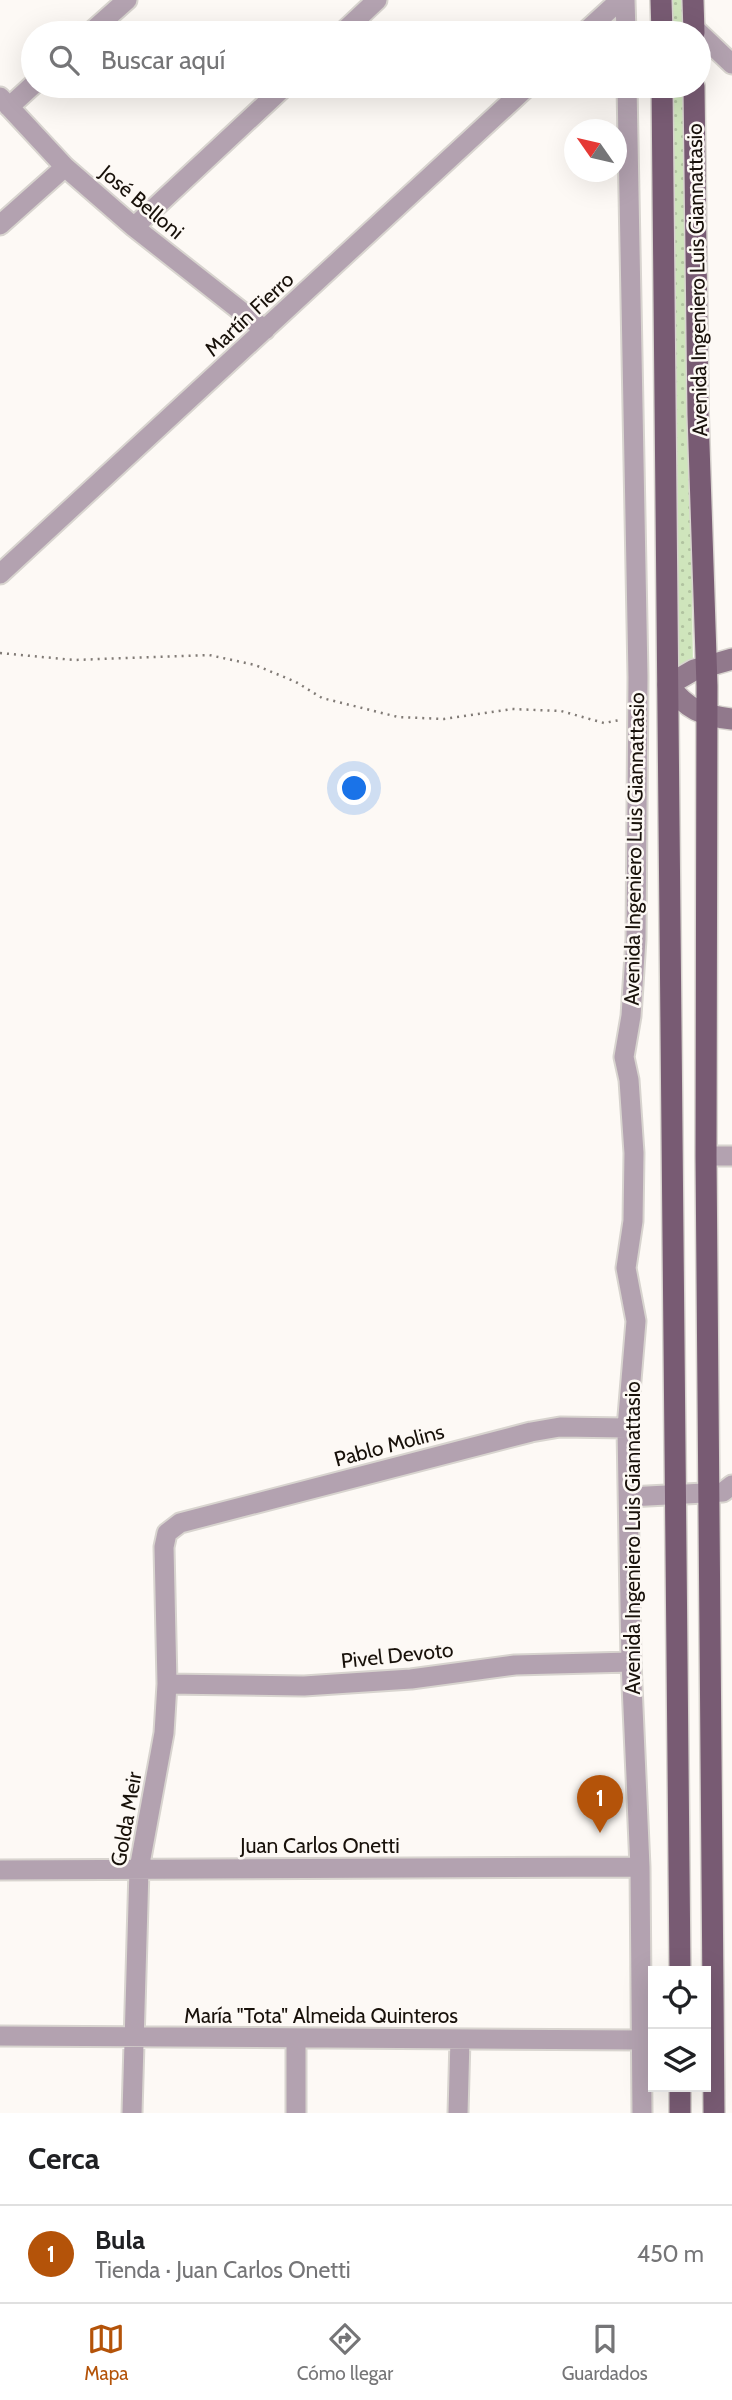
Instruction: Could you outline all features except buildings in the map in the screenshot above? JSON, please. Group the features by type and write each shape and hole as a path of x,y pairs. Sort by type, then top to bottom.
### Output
{"main road":[{"path":"693,0 694,21"},
{"path":"656,1 660,21"},
{"name":"Avenida Ingeniero Luis Giannattasio","path":"662,98 680,1966"},
{"name":"Avenida Ingeniero Luis Giannattasio","path":"694,98 698,414 706,666 706,1156 724,1492 714,2113"},
{"path":"680,2092 680,2113"}],"street":[{"path":"103,21 127,0"},
{"path":"355,21 377,0"},
{"path":"598,21 623,0"},
{"path":"623,0 625,21"},
{"path":"711,45 732,64"},
{"path":"5,102 21,92"},
{"path":"134,227 272,98"},
{"name":"Martín Fierro","path":"0,574 515,98"},
{"name":"Avenida Ingeniero Luis Giannattasio","path":"627,98 638,677 636,939 631,1016 624,1057 629,1080 634,1153 633,1221 626,1268 636,1321 627,1428 631,1662 640,1867 642,2113"},
{"name":"José Belloni","path":"5,102 65,167 134,227 265,330"},
{"path":"0,225 65,167"},
{"path":"668,685 684,674 732,659"},
{"path":"638,677 668,685 686,707 706,716 732,719"},
{"path":"706,1156 732,1156"},
{"name":"Pablo Molins","path":"167,1533 180,1523 500,1438 560,1427 627,1428"},
{"path":"629,1497 724,1492"},
{"name":"Golda Meir","path":"132,2113 139,1869 164,1733 167,1684 163,1547 167,1533"},
{"name":"Pivel Devoto","path":"167,1684 304,1686 411,1679 514,1665 631,1662"},
{"name":"Juan Carlos Onetti","path":"0,1870 640,1867"},
{"name":"María \"Tota\" Almeida Quinteros","path":"0,2036 642,2040"},
{"path":"296,2038 296,2113"},
{"path":"458,2113 460,2039"}],"path":[{"path":"0,653 74,660 209,655 255,666 296,682 322,698 398,718 444,719 512,709 561,711 604,723 637,719"}],"green space":[{"path":"670,0 685,0 685,21 670,21"},
{"path":"671,98 686,98 693,668 678,668"}],"place":[{"name":"Bula","path":"600,1833"}]}
